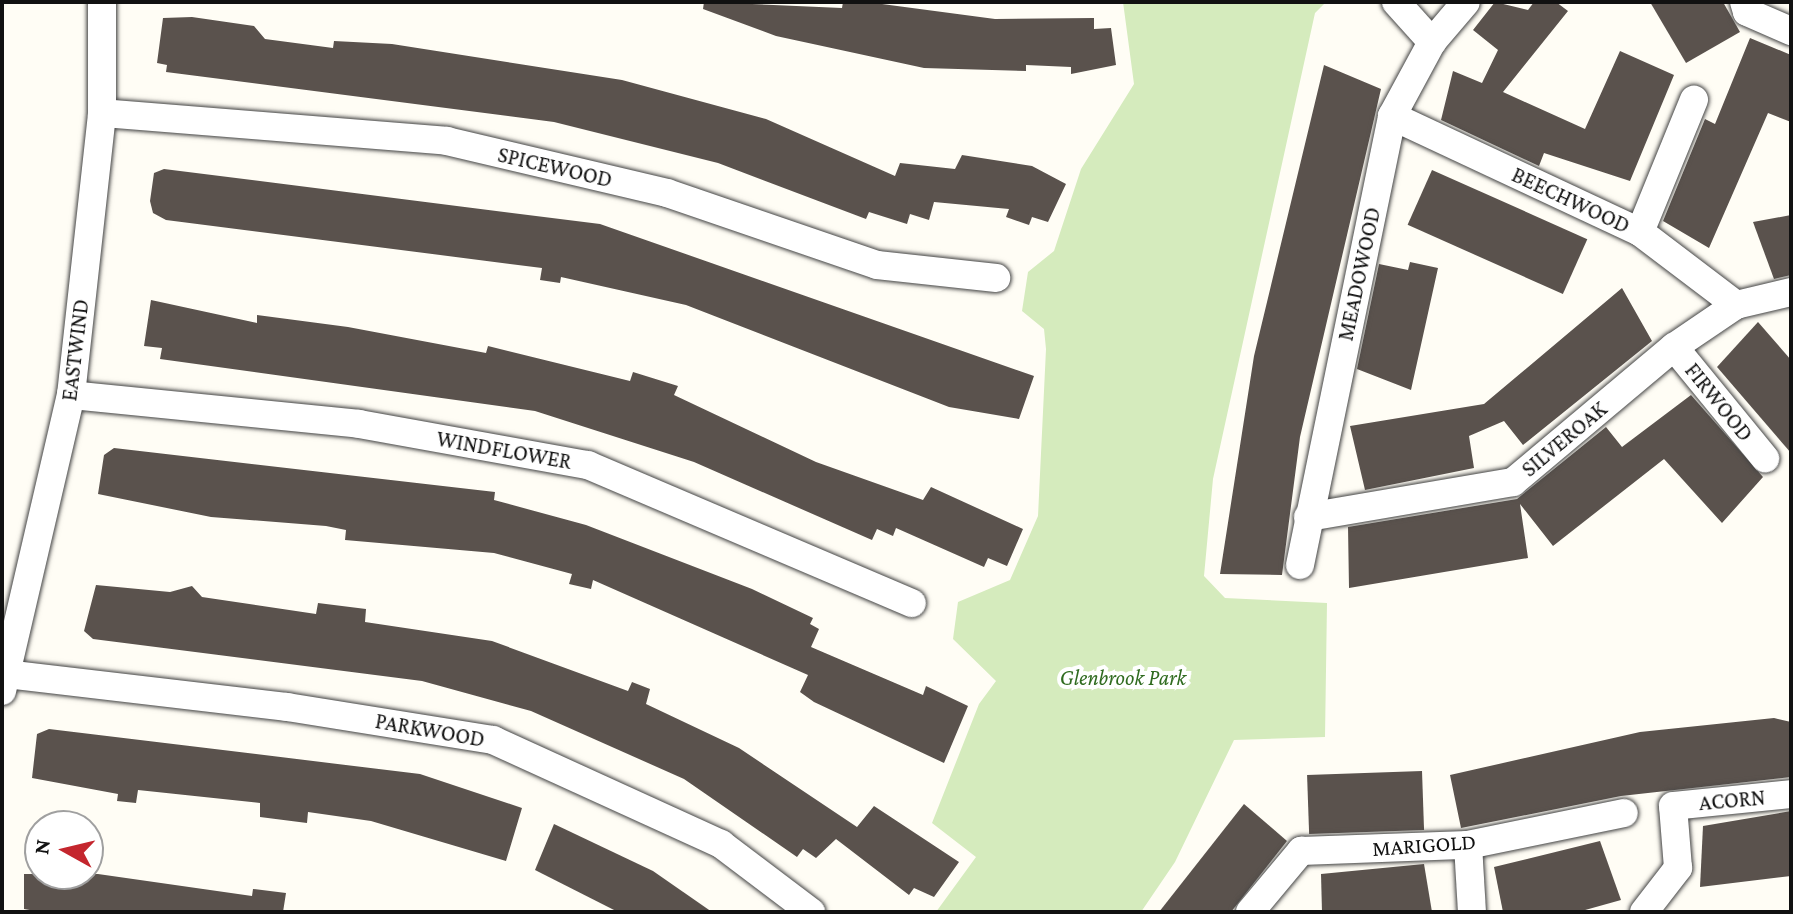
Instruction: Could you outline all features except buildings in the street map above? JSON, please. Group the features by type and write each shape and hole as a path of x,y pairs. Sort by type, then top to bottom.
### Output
{"street":[{"name":"EASTWIND","path":"4,683 71,395 102,113 102,2"},
{"path":"1396,2 1432,42"},
{"name":"MEADOWOOD","path":"1300,565 1392,116 1432,42 1466,2"},
{"path":"1744,2 1747,12 1791,31"},
{"path":"1640,232 1694,100"},
{"name":"SPICEWOOD","path":"102,113 447,141 667,193 877,265 996,278"},
{"name":"BEECHWOOD","path":"1392,116 1640,232 1736,305"},
{"name":"SILVEROAK","path":"1308,517 1513,482 1674,347 1736,305 1791,292"},
{"name":"FIRWOOD","path":"1674,347 1765,458"},
{"name":"WINDFLOWER","path":"71,395 359,424 588,465 912,603"},
{"name":"PARKWOOD","path":"4,683 493,740 721,844 811,912"},
{"name":"ACORN","path":"1644,912 1678,868 1673,806 1791,794"},
{"name":"MARIGOLD","path":"1250,912 1301,851 1468,845 1624,813"},
{"path":"1468,845 1472,912"}],"green space":[{"name":"Glenbrook Park","path":"1123,2 1326,2 1315,13 1213,479 1204,576 1225,598 1327,603 1325,737 1234,740 1175,862 1141,912 936,912 976,857 932,823 979,704 996,681 953,639 958,602 1010,580 1038,516 1046,349 1044,329 1022,311 1028,272 1054,251 1081,169 1134,84"}]}
